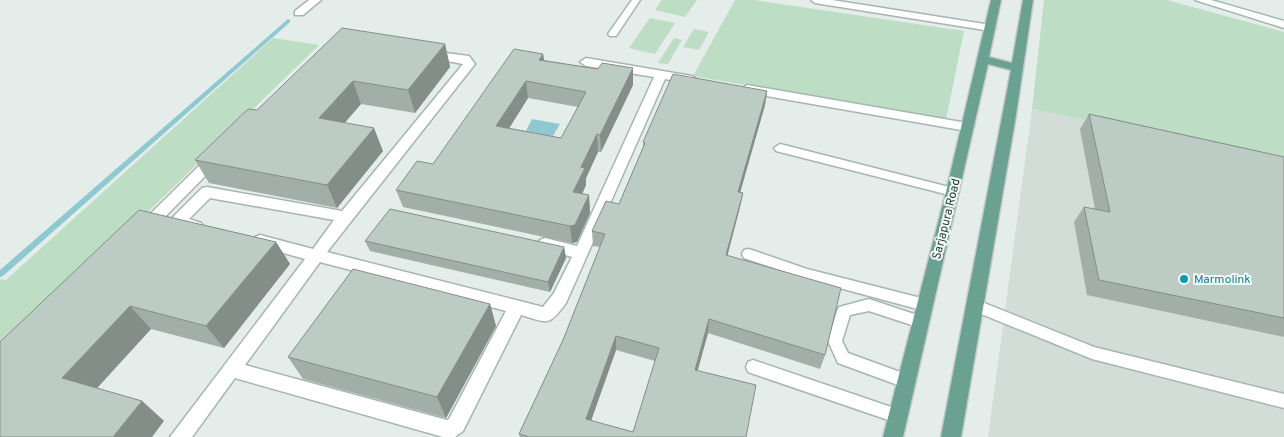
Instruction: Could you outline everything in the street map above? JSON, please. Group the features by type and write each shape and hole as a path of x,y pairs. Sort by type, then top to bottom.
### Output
{"main road":[{"name":"Sarjapura Road","path":"893,437 953,192 996,0"},
{"path":"951,437 1018,68 1028,0"},
{"path":"983,59 1018,68"}],"street":[{"path":"299,14 316,0"},
{"path":"1200,0 1281,24"},
{"path":"180,437 345,217 468,64 465,59 417,53"},
{"path":"586,62 709,83"},
{"path":"245,238 318,255 546,316 560,298 582,252 661,75"},
{"path":"737,88 968,127"},
{"path":"134,239 225,147"},
{"path":"209,230 182,223 180,219 207,192 345,217"},
{"path":"532,242 582,252"},
{"path":"232,369 450,430 456,425 517,307"}],"lane":[{"path":"613,34 636,0"},
{"path":"815,0 991,28"},
{"path":"780,148 953,192"},
{"path":"749,254 806,274 925,305"},
{"path":"906,381 843,358 835,341 844,310 869,305 921,322"},
{"path":"974,305 1092,353 1264,398 1284,401"},
{"path":"753,367 897,416"}],"shaded area":[{"path":"1032,109 1284,162 1284,437 988,437"}],"green space":[{"path":"662,0 697,0 685,17 655,10"},
{"path":"735,0 754,0 964,31 946,120 693,76"},
{"path":"1044,0 1167,0 1284,32 1284,162 1032,109"},
{"path":"650,18 675,23 655,54 629,48"},
{"path":"694,29 709,32 699,50 683,47"},
{"path":"273,38 319,45 0,356 0,279 6,280"},
{"path":"674,38 682,40 668,64 658,63"}],"water":[{"path":"532,119 560,124 553,136 526,131"}],"building":[{"path":"342,28 445,44 408,90 353,81 319,118 374,128 327,185 195,160 248,109 257,110"},
{"path":"514,49 543,54 539,60 598,69 602,63 633,68 600,135 597,134 581,167 585,168 573,192 589,195 575,225 570,226 396,190 417,161 433,164","holes":["526,81 586,92 561,138 496,126"]},
{"path":"673,74 767,91 738,192 743,193 726,255 841,288 825,355 709,319 695,370 756,385 746,437 527,437 519,434 563,340 605,234 592,231 606,201 619,204 645,143 643,142","holes":["616,336 659,348 633,432 586,419"]},
{"path":"1089,114 1284,157 1284,318 1099,280 1084,207 1110,212"},
{"path":"390,209 564,247 548,282 365,241"},
{"path":"139,210 276,242 206,326 130,306 62,378 142,401 113,437 0,437 0,342"},
{"path":"353,269 490,304 437,397 288,357"}],"waterway":[{"path":"0,274 288,21"}],"place":[{"name":"Marmolink","path":"1184,279"}]}
